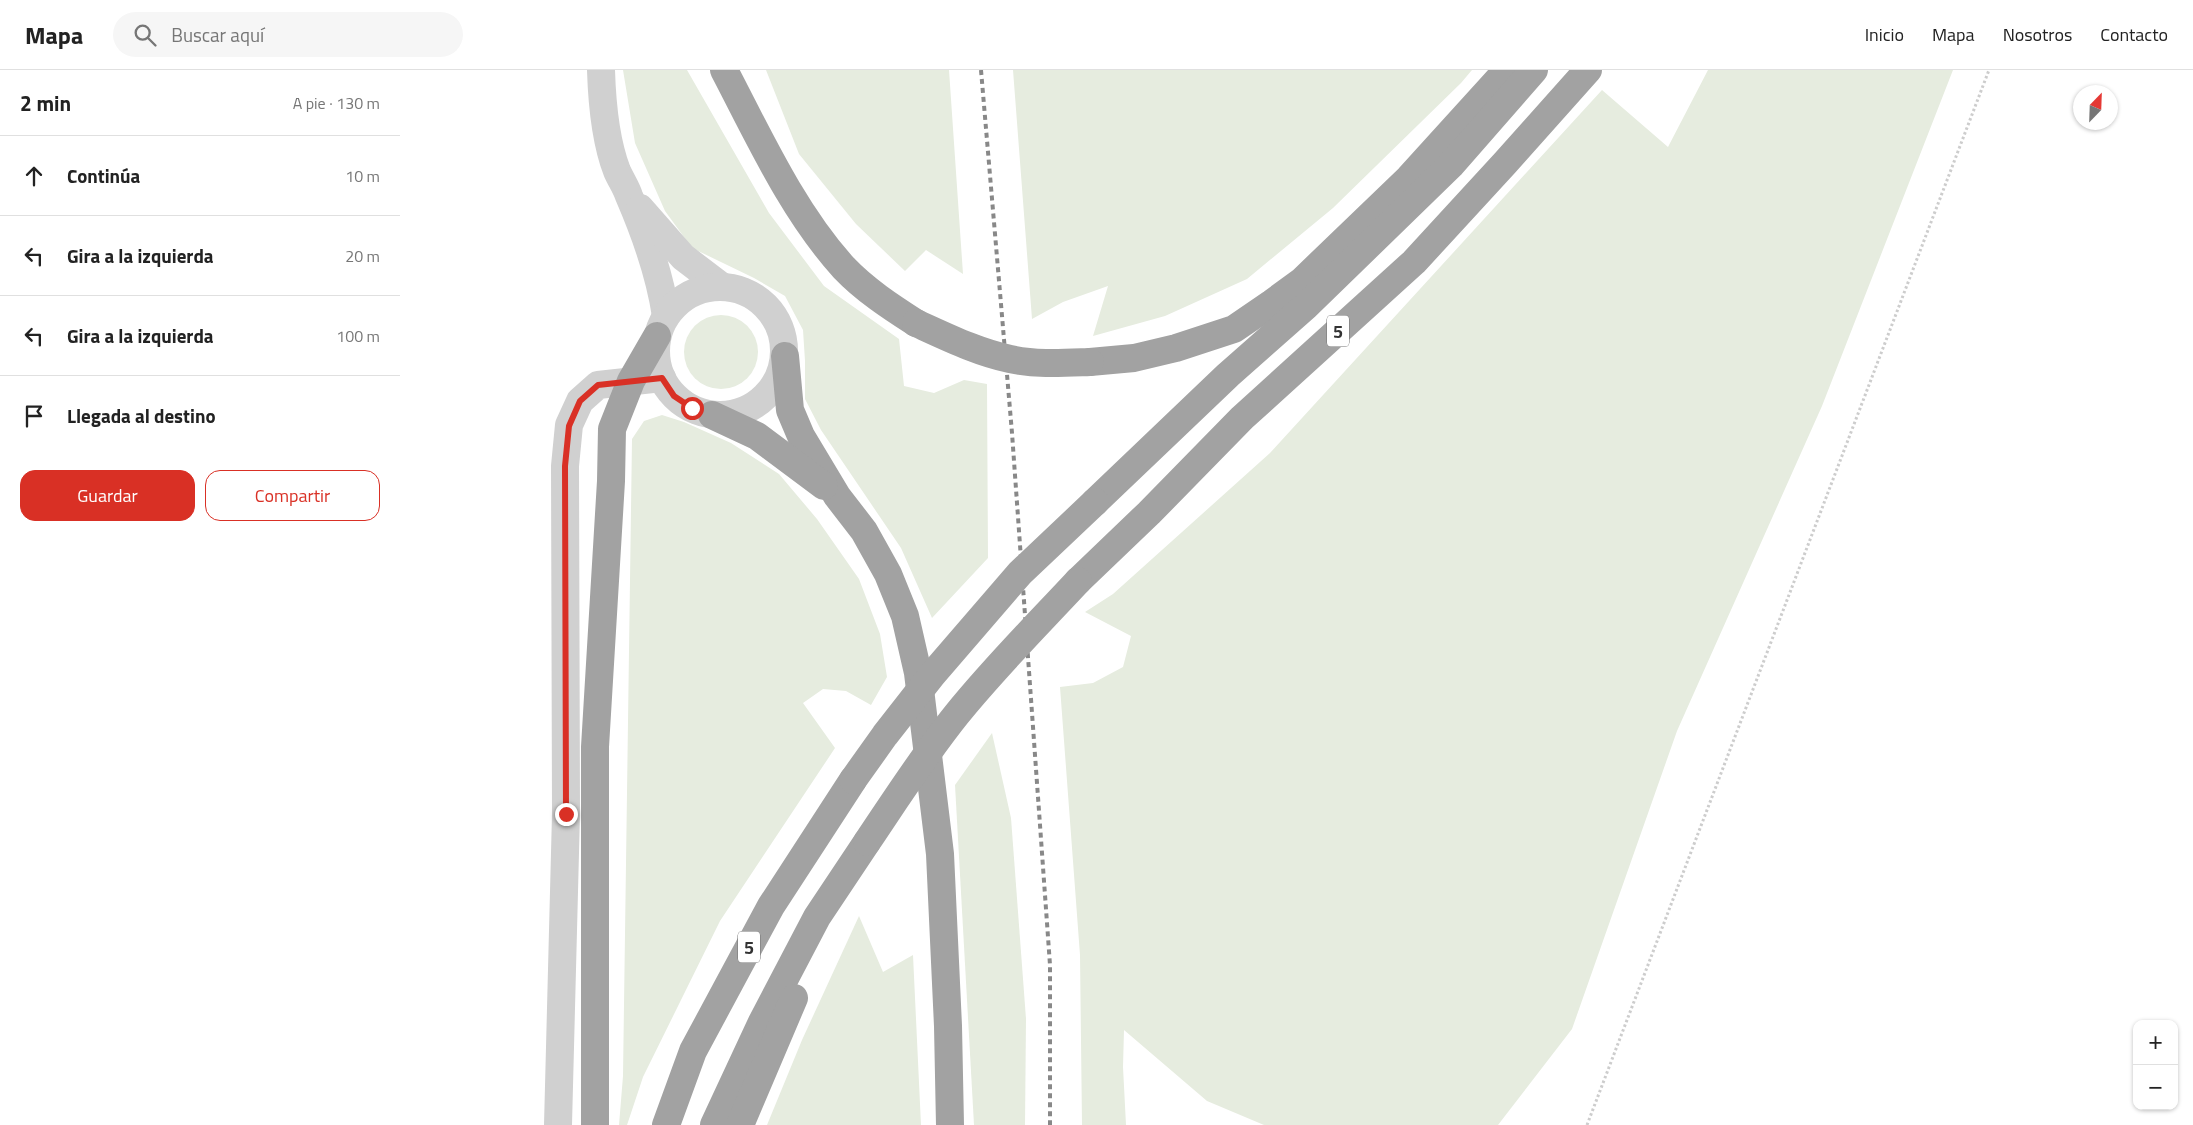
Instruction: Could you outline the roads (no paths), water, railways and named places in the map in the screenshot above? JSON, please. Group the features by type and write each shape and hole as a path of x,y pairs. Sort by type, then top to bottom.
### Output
{"highway":[{"path":"724,70 761,142 812,227 845,268 878,298 916,323 963,345 1010,359 1050,364 1134,358 1176,348 1234,329 1302,281 1409,178 1507,70"},
{"name":"5","path":"666,1125 693,1051 762,923 852,780 932,675 1020,573 1228,375 1306,306 1451,165 1534,70"},
{"name":"5","path":"714,1125 762,1022 817,917 916,768 957,714 1012,651 1078,581 1149,513 1242,418 1414,262 1588,70"},
{"path":"595,1125 595,747 611,481 612,429 632,382 662,326"},
{"path":"785,356 790,410 801,436 837,496 864,531 888,574 905,616 918,672 940,854 948,1026 950,1125"},
{"path":"712,415 757,436 837,496"},
{"path":"740,1125 811,960 845,874"}],"street":[{"path":"601,70 602,101 608,138 617,171 629,195 663,294 662,326 656,357 662,378 674,396 692,408 712,415 734,414 758,402 769,394 780,376 785,356 783,335 775,315 760,300 742,290 720,286 699,290 680,300 662,326"},
{"path":"629,195 683,257 720,286"},
{"path":"558,1125 566,814 565,492 569,426 580,401 598,385 662,378"}],"railway":[{"path":"981,70 1012,433 1050,965 1050,1125"}]}
